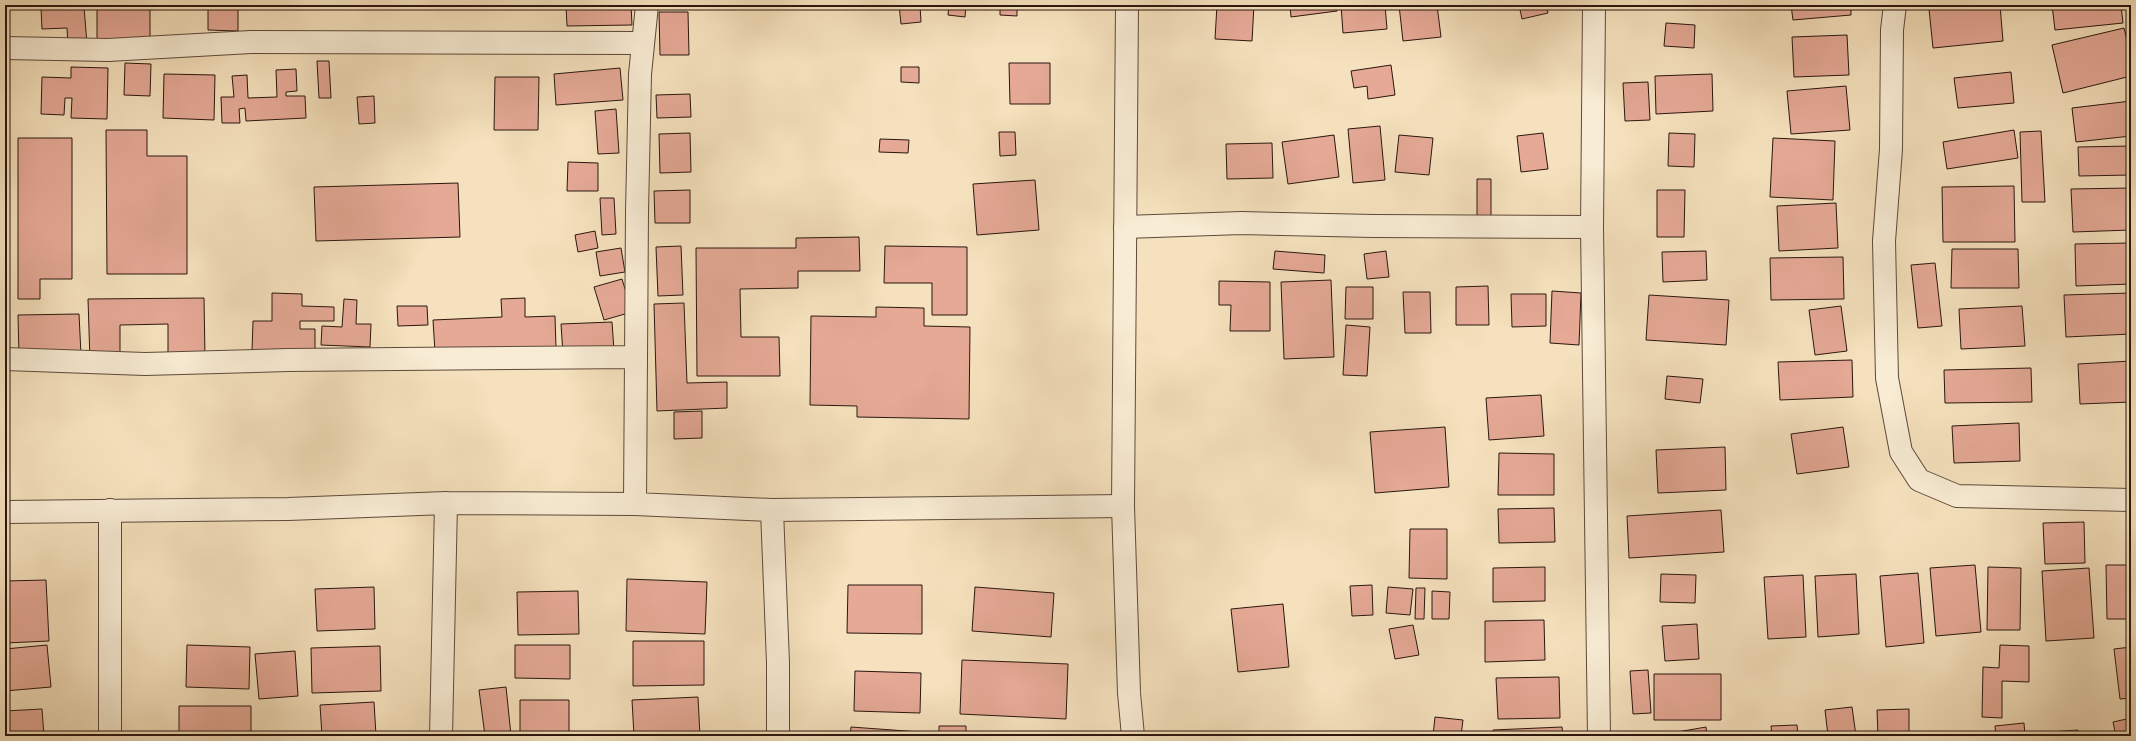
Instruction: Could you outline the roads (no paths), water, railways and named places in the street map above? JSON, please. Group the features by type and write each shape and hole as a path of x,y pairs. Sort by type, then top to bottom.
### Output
{"street":[{"path":"634,504 640,74 647,5"},
{"path":"1127,5 1124,506 1130,693 1133,736"},
{"path":"1594,5 1592,227 1599,736"},
{"path":"1895,5 1892,30 1891,149 1884,241 1887,378 1901,452 1919,480 1957,496 2131,500"},
{"path":"5,48 108,50 251,42 643,43"},
{"path":"1125,227 1242,223 1373,226 1592,227"},
{"path":"5,359 145,364 288,360 636,357"},
{"path":"5,512 288,509 446,503 634,504 772,510 1124,506"},
{"path":"441,736 446,503"},
{"path":"110,510 110,736"},
{"path":"772,510 778,663 778,736"}]}
